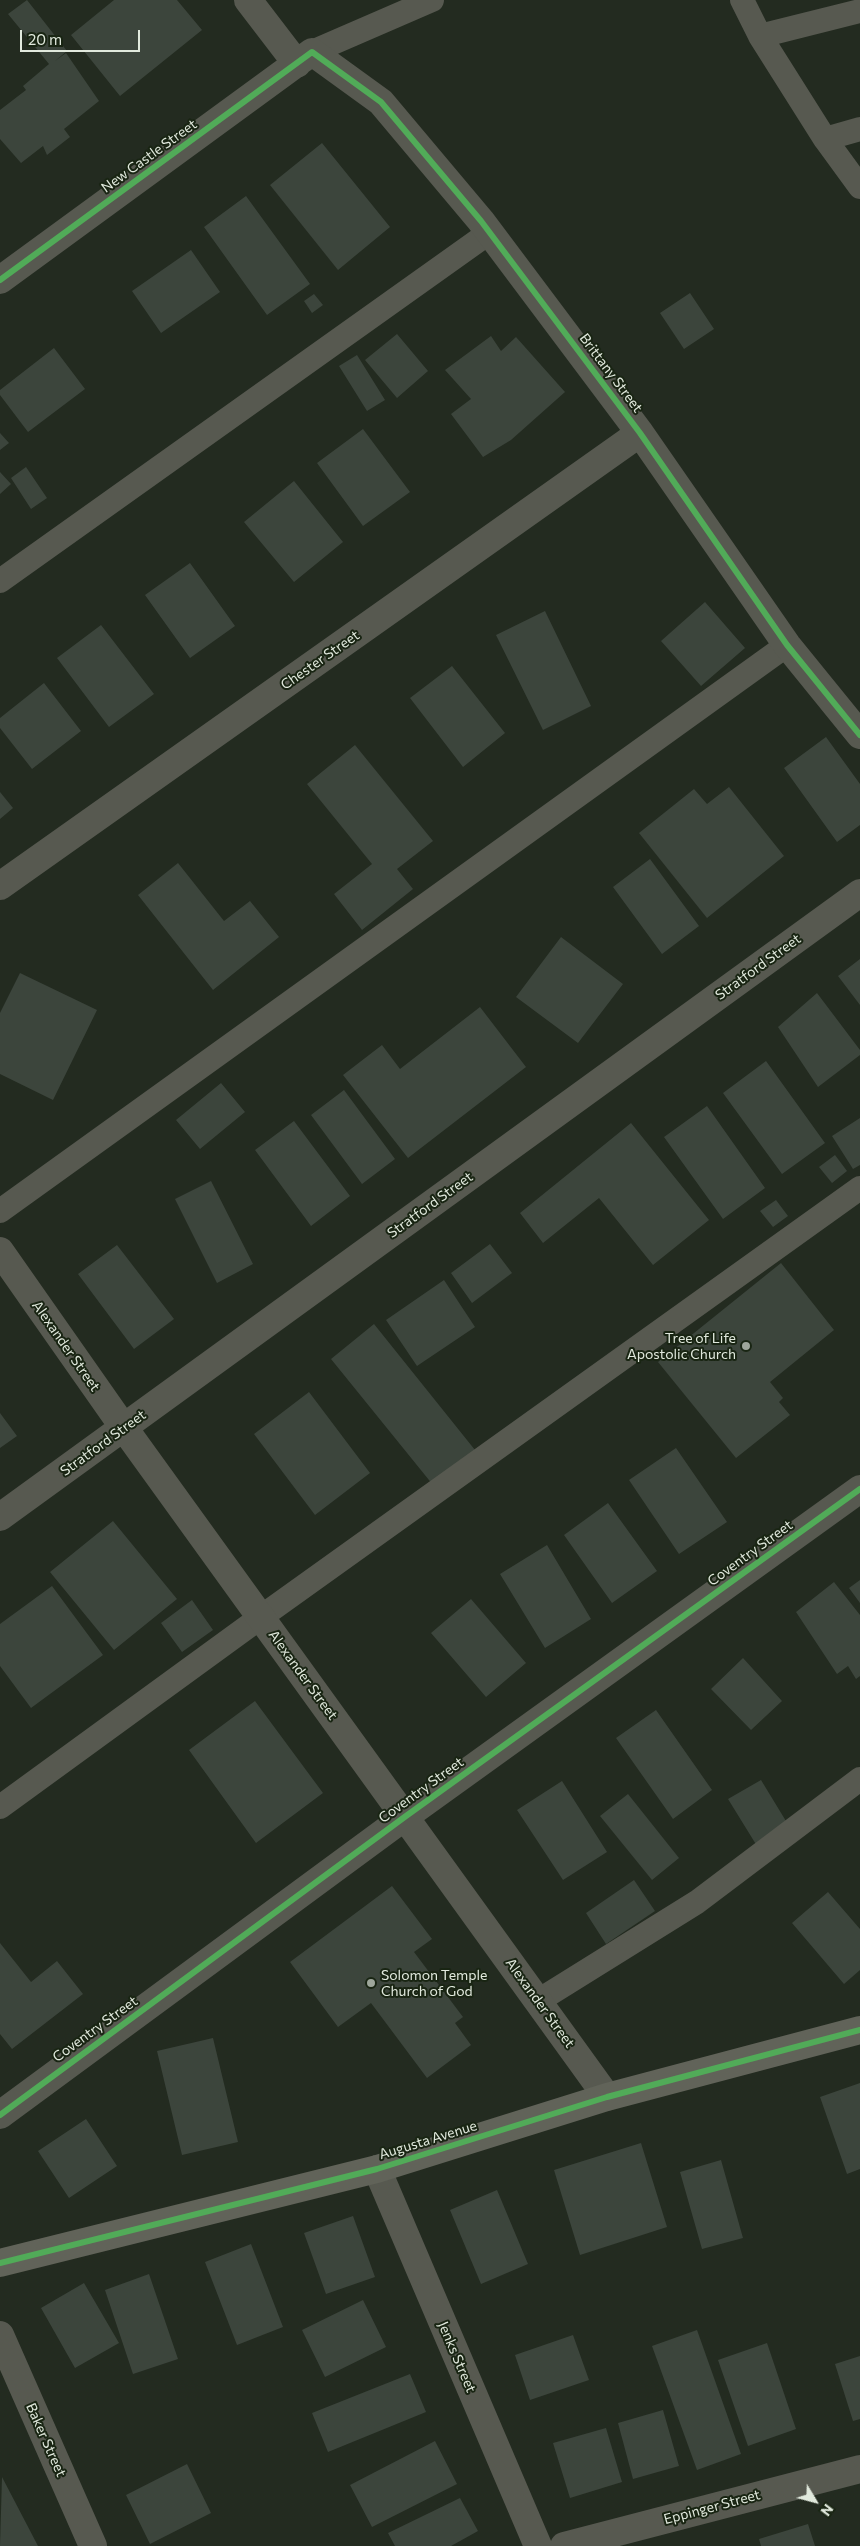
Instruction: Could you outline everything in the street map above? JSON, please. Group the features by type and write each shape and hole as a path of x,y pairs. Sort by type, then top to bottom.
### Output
{"main road":[{"name":"Augusta Avenue","path":"0,2263 377,2169 607,2097 860,2030"}],"street":[{"name":"Brittany Street","path":"248,0 304,58 381,102 490,232 640,434 787,645 860,735"},
{"name":"New Castle Street","path":"0,280 304,58"},
{"name":"Chester Street","path":"0,886 640,434"},
{"name":"Stratford Street","path":"0,1517 860,893"},
{"name":"Alexander Street","path":"0,1251 124,1428 406,1816 607,2097"},
{"name":"Coventry Street","path":"0,2115 406,1816 860,1489"},
{"name":"Jenks Street","path":"377,2169 538,2546"},
{"name":"Baker Street","path":"0,2335 93,2546"},
{"name":"Eppinger Street","path":"564,2546 860,2469"}],"lane":[{"path":"304,58 432,0"},
{"path":"742,0 760,36 825,139 860,187"},
{"path":"760,36 860,11"},
{"path":"825,139 860,129"},
{"path":"0,581 490,232"},
{"path":"0,1211 787,645"},
{"path":"0,1807 261,1617 860,1188"},
{"path":"538,2001 697,1902 860,1778"}],"building":[{"path":"27,0 67,51 55,61 66,53 99,101 64,129 70,137 47,155 43,146 21,163 0,139 0,110 26,90 23,86 49,64 8,14"},
{"path":"114,0 177,0 202,30 120,96 71,35"},
{"path":"322,143 390,227 338,270 270,185"},
{"path":"246,196 310,284 267,315 204,227"},
{"path":"191,250 220,292 161,333 132,291"},
{"path":"690,293 714,329 684,349 660,313"},
{"path":"314,294 323,305 312,313 304,301"},
{"path":"397,334 428,371 397,398 365,360"},
{"path":"491,336 501,351 516,337 565,392 511,440 483,457 451,414 471,399 445,370"},
{"path":"54,348 85,389 28,432 0,395 0,390"},
{"path":"357,355 385,400 367,411 339,366"},
{"path":"363,429 410,492 363,526 317,463"},
{"path":"0,433 9,443 0,450"},
{"path":"26,467 47,498 31,509 11,478"},
{"path":"0,472 11,484 0,494"},
{"path":"294,481 343,542 294,582 244,522"},
{"path":"190,563 235,626 190,658 145,595"},
{"path":"705,602 745,648 701,686 661,641"},
{"path":"545,611 591,706 543,730 496,635"},
{"path":"101,625 154,694 109,727 57,658"},
{"path":"452,666 505,733 463,767 410,698"},
{"path":"44,683 81,731 32,769 0,728 0,718"},
{"path":"826,737 860,784 860,825 837,842 784,768"},
{"path":"355,745 433,841 397,869 413,889 362,930 334,894 372,864 307,784"},
{"path":"729,787 784,856 707,918 639,833 694,789 707,804"},
{"path":"0,792 13,808 0,819"},
{"path":"650,859 699,926 662,954 613,887"},
{"path":"178,863 224,921 250,901 279,937 213,990 138,895"},
{"path":"561,937 623,984 578,1043 516,997"},
{"path":"860,959 860,1005 838,976"},
{"path":"20,973 97,1010 53,1100 0,1074 0,1013"},
{"path":"817,993 860,1050 860,1055 818,1087 778,1027"},
{"path":"480,1007 526,1067 408,1158 343,1075 382,1045 400,1069"},
{"path":"766,1061 825,1143 782,1174 723,1093"},
{"path":"221,1083 245,1112 200,1149 176,1120"},
{"path":"344,1090 395,1159 362,1184 311,1115"},
{"path":"707,1106 765,1188 723,1219 664,1137"},
{"path":"860,1118 860,1165 853,1169 832,1136"},
{"path":"294,1121 350,1196 311,1226 255,1150"},
{"path":"631,1123 709,1220 653,1265 599,1198 543,1243 520,1213"},
{"path":"835,1155 847,1171 832,1183 819,1167"},
{"path":"211,1181 253,1264 217,1283 175,1199"},
{"path":"776,1200 788,1216 773,1227 760,1211"},
{"path":"490,1244 512,1273 472,1303 451,1273"},
{"path":"117,1245 174,1319 134,1349 78,1274"},
{"name":"Tree of Life Apostolic Church","path":"781,1263 834,1330 770,1382 783,1398 779,1402 790,1415 736,1458 658,1362"},
{"path":"444,1280 475,1327 417,1366 386,1320"},
{"path":"374,1324 475,1450 433,1485 331,1359"},
{"path":"309,1392 370,1473 315,1515 254,1434"},
{"path":"0,1413 17,1436 0,1448"},
{"path":"676,1448 727,1522 679,1554 629,1480"},
{"path":"608,1503 657,1571 612,1603 564,1535"},
{"path":"113,1521 177,1599 114,1650 50,1572"},
{"path":"547,1545 591,1619 545,1648 500,1574"},
{"path":"860,1580 860,1603 849,1588"},
{"path":"834,1582 860,1615 860,1676 856,1679 848,1666 837,1674 796,1612"},
{"path":"52,1586 103,1655 31,1708 0,1666 0,1624"},
{"path":"471,1599 526,1663 486,1697 431,1633"},
{"path":"192,1600 213,1630 182,1652 161,1623"},
{"path":"743,1658 782,1701 751,1730 711,1689"},
{"path":"255,1701 323,1793 256,1843 189,1750"},
{"path":"656,1710 712,1790 673,1819 616,1738"},
{"path":"761,1780 789,1826 757,1846 728,1799"},
{"path":"562,1781 607,1852 563,1880 517,1810"},
{"path":"628,1794 679,1858 652,1880 600,1816"},
{"path":"634,1880 655,1911 606,1944 586,1913"},
{"name":"Solomon Temple Church of God","path":"392,1886 432,1939 414,1952 463,2017 455,2023 471,2045 427,2078 371,2003 338,2027 290,1962"},
{"path":"828,1892 860,1929 860,1970 844,1984 792,1923"},
{"path":"0,1943 31,1982 57,1961 83,1994 12,2049 0,2034"},
{"path":"213,2038 238,2142 182,2155 157,2051"},
{"path":"860,2083 860,2169 847,2174 820,2097"},
{"path":"86,2119 117,2166 69,2198 38,2151"},
{"path":"641,2143 667,2227 580,2255 554,2170"},
{"path":"721,2160 743,2238 702,2249 680,2172"},
{"path":"497,2190 528,2264 481,2284 450,2210"},
{"path":"353,2216 375,2277 326,2294 304,2233"},
{"path":"251,2244 283,2327 237,2345 205,2262"},
{"path":"149,2274 178,2359 133,2374 105,2290"},
{"path":"84,2283 119,2343 75,2368 41,2308"},
{"path":"363,2300 386,2347 325,2377 302,2330"},
{"path":"697,2330 741,2454 697,2470 652,2346"},
{"path":"573,2335 589,2380 530,2400 515,2355"},
{"path":"767,2343 796,2429 748,2446 718,2360"},
{"path":"860,2356 860,2419 853,2421 835,2364"},
{"path":"410,2374 426,2412 328,2452 312,2413"},
{"path":"663,2410 679,2466 633,2479 618,2423"},
{"path":"606,2428 622,2482 570,2498 553,2443"},
{"path":"435,2441 457,2484 372,2527 350,2485"},
{"path":"187,2464 211,2513 150,2544 126,2495"},
{"path":"2,2477 38,2546 0,2546"},
{"path":"460,2498 478,2531 451,2546 395,2546 388,2533"},
{"path":"808,2524 815,2546 761,2546 759,2539"}],"cycle path":[{"path":"0,280 312,52 381,102 481,221 640,433 787,645 860,735"},
{"path":"0,2115 406,1816 860,1489"},
{"path":"0,2263 377,2169 607,2097 860,2030"}],"place":[{"name":"Tree of Life Apostolic Church","path":"746,1346"},
{"name":"Solomon Temple Church of God","path":"371,1983"}]}
